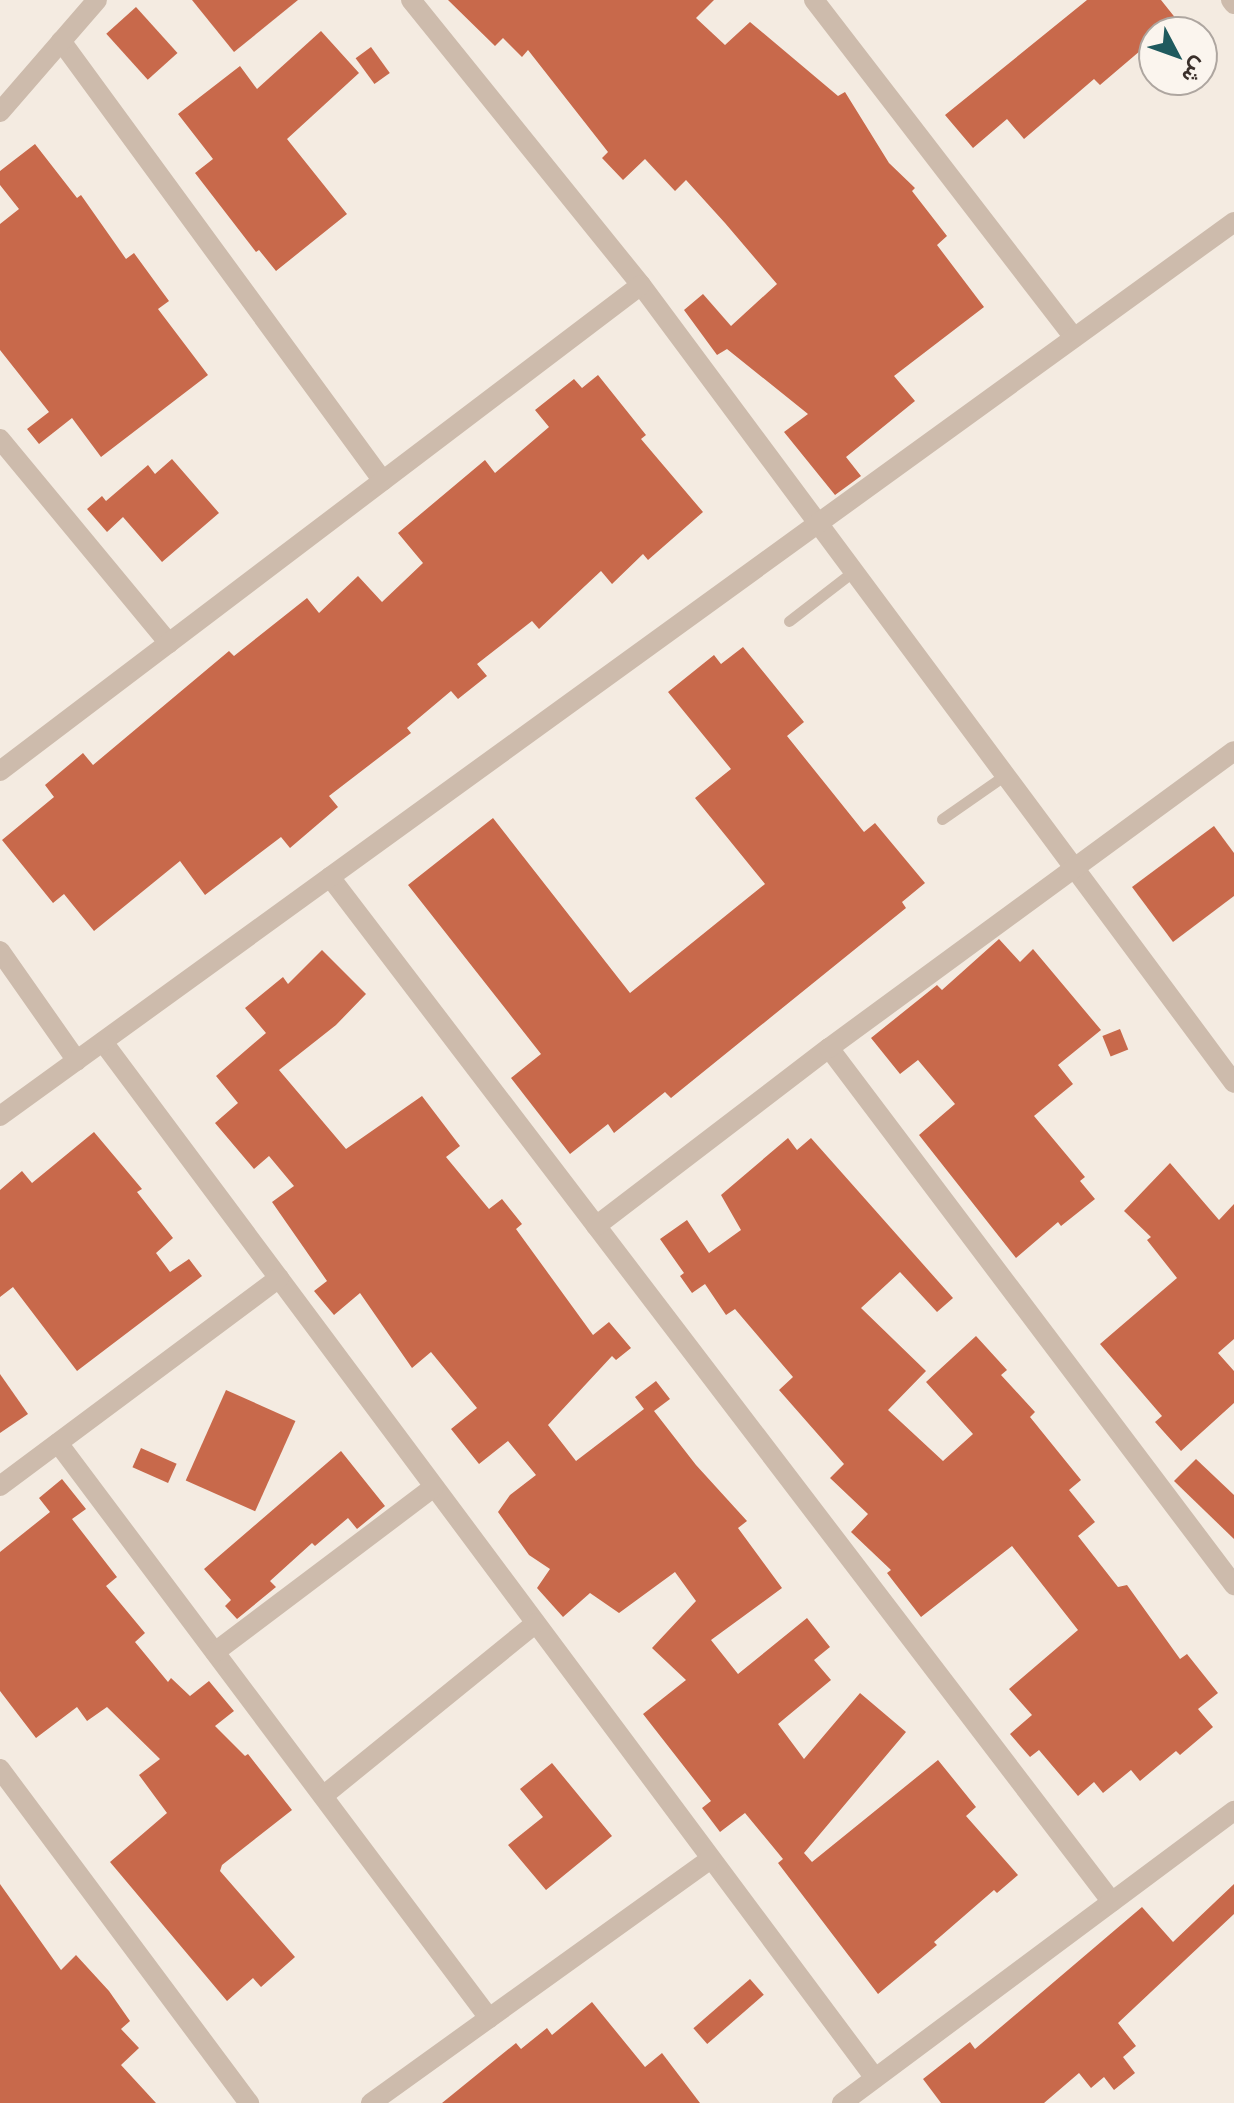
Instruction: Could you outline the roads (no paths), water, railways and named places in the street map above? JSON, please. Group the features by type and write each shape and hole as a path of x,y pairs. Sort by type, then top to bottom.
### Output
{"street":[{"path":"0,112 97,0"},
{"path":"411,0 641,285 1234,1083"},
{"path":"814,0 1074,338"},
{"path":"61,41 383,481"},
{"path":"0,1116 1234,222"},
{"path":"0,771 641,285"},
{"path":"0,439 169,643"},
{"path":"596,1226 829,1048 1076,870 1234,751"},
{"path":"330,877 1112,1902"},
{"path":"0,951 77,1061"},
{"path":"103,1042 875,2078"},
{"path":"829,1048 1234,1585"},
{"path":"0,1486 279,1278"},
{"path":"58,1443 489,2018"},
{"path":"215,1652 434,1487"},
{"path":"323,1796 536,1623"},
{"path":"0,1769 249,2103"},
{"path":"842,2103 1234,1811"},
{"path":"371,2103 711,1859"}],"lane":[{"path":"789,621 854,571"},
{"path":"942,819 1005,775"}]}
